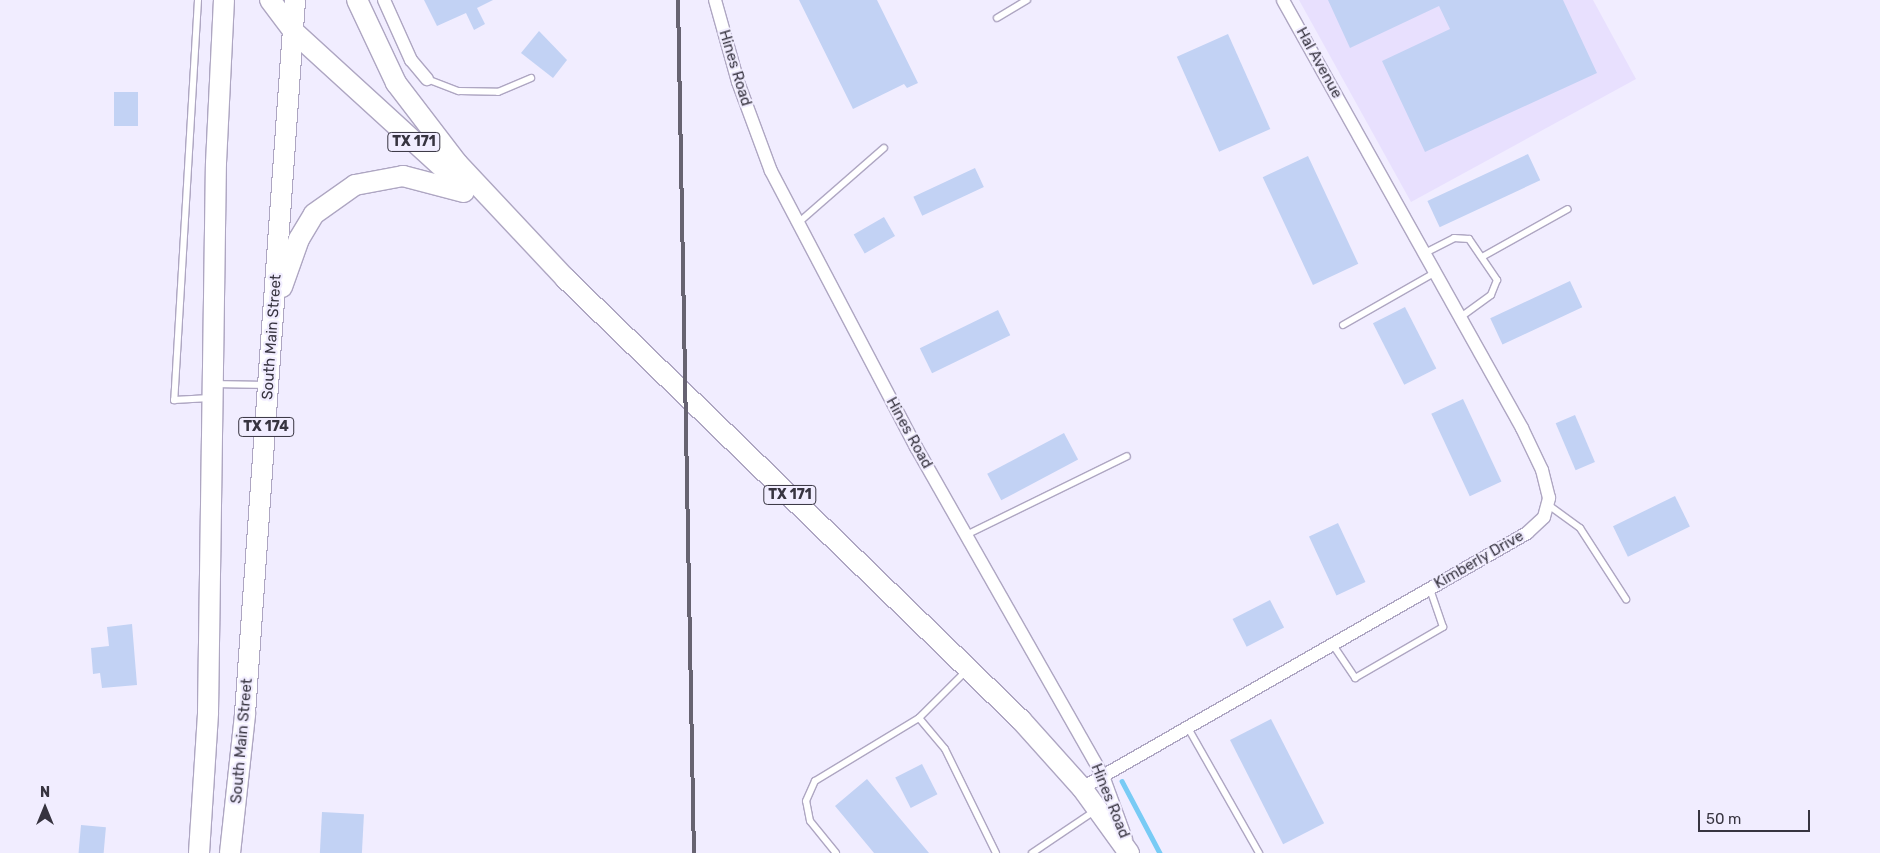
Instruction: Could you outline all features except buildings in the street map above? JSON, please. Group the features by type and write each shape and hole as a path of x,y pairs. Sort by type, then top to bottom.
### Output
{"main road":[{"path":"199,853 208,703 212,391 224,0"},
{"name":"TX 171","path":"270,0 293,31 565,278 967,670 1021,720 1082,788 1104,806 1130,853"},
{"name":"South Main Street","path":"230,853 245,714 295,0"},
{"name":"TX 171","path":"357,0 396,83 421,118 565,278"},
{"path":"273,315 299,238 314,214 333,198 355,185 384,176 421,178 471,194"}],"street":[{"path":"384,0 411,60 428,79"},
{"name":"Hines Road","path":"715,0 750,119 798,224 966,536 1103,776 1104,806"},
{"name":"Hal Avenue","path":"1284,0 1425,252"},
{"path":"1425,252 1542,470 1547,504"},
{"name":"Kimberly Drive","path":"1082,788 1527,533 1544,517 1547,504"}],"lane":[{"path":"198,0 174,400 212,391 268,385"},
{"path":"997,18 1027,0"},
{"path":"428,79 459,91 498,92 531,78"},
{"path":"798,224 884,148"},
{"path":"1482,257 1568,209"},
{"path":"1425,252 1454,238 1470,239 1497,280 1491,295 1461,317"},
{"path":"1343,325 1436,272"},
{"path":"966,536 1128,456"},
{"path":"1547,504 1580,528 1626,599"},
{"path":"1333,645 1355,678 1443,627 1430,589"},
{"path":"836,853 810,821 806,801 815,781 919,718 967,670"},
{"path":"919,718 945,749 996,853"},
{"path":"1188,728 1259,853"},
{"path":"1032,853 1104,806"}],"shaded area":[{"path":"1299,0 1593,0 1636,79 1411,202"}],"waterway":[{"path":"1122,781 1160,853"}],"railway":[{"path":"678,0 694,853"}]}
